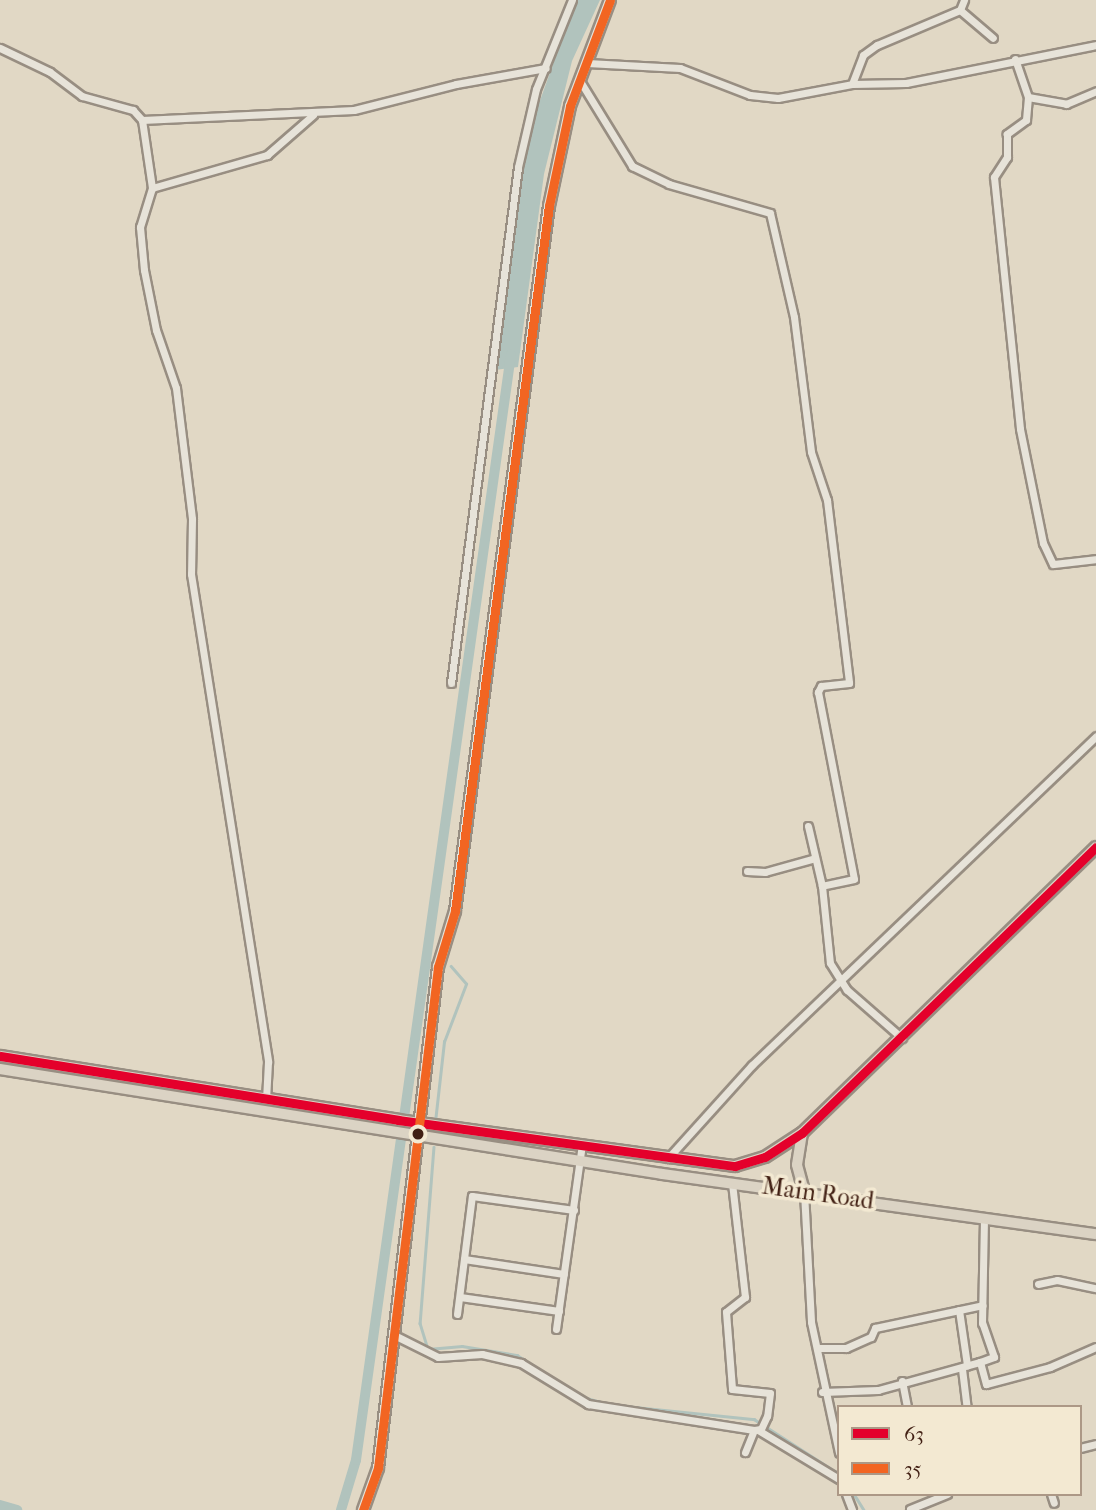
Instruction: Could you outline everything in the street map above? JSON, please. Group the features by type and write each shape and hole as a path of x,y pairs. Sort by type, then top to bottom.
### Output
{"main road":[{"path":"363,1510 378,1468 438,967 455,911 549,206 580,81 610,0"},
{"path":"0,1056 398,1120 693,1163 750,1163 802,1133 1096,847"},
{"name":"Main Road","path":"0,1069 581,1161 1096,1234"},
{"path":"802,1133 797,1165 804,1192"}],"street":[{"path":"451,683 518,167 532,102 572,0"},
{"path":"852,84 863,55 877,45 960,10 964,0"},
{"path":"960,10 993,38"},
{"path":"586,63 680,68 750,95 778,98 852,84 906,83 1015,59 1096,45"},
{"path":"0,48 50,72 82,96 133,110 142,120 152,188 140,227 144,270 156,330 176,388 192,519 191,574 268,1062 267,1099"},
{"path":"1015,59 1028,97 1026,120 1007,134 1007,158 994,177 1020,429 1043,543 1053,564 1096,559"},
{"path":"142,120 314,114 354,110 456,84 546,68"},
{"path":"580,81 632,166 669,184 770,213 794,317 811,452 827,500 849,683 821,686 818,692 854,879 822,886"},
{"path":"1028,97 1066,104 1096,91"},
{"path":"152,188 267,155 314,114"},
{"path":"668,1158 752,1066 844,982 1096,736"},
{"path":"808,826 822,886 830,963 844,982 902,1038"},
{"path":"747,871 765,872 816,858"},
{"path":"556,1329 582,1145"},
{"path":"732,1183 745,1297 726,1312 732,1389 770,1393 767,1416 745,1452"},
{"path":"804,1192 811,1322 822,1392 837,1446"},
{"path":"457,1314 471,1196 574,1210"},
{"path":"822,1392 878,1390 994,1357 982,1328 984,1217"},
{"path":"464,1259 564,1274"},
{"path":"1038,1283 1057,1280 1096,1288"},
{"path":"460,1297 559,1311"},
{"path":"817,1348 846,1348 871,1337 875,1328 983,1305"},
{"path":"959,1310 967,1405"},
{"path":"394,1335 438,1357 482,1354 521,1363 588,1404 757,1429 837,1478"},
{"path":"980,1362 986,1384 1050,1367 1096,1348"},
{"path":"902,1381 907,1405"},
{"path":"911,1509 929,1498"}],"shaded area":[{"path":"576,0 600,0 572,61 544,174 518,367 495,370 515,212 533,120"}],"waterway":[{"path":"341,1510 356,1460 511,355"},
{"path":"435,1122 444,1042 466,984 451,967"},
{"path":"434,1147 420,1323 428,1349 462,1346 517,1355 583,1397 608,1404"},
{"path":"625,1406 754,1419 837,1473"},
{"path":"855,1496 864,1510"},
{"path":"0,1505 17,1510"}],"transit line":[{"name":"35","path":"363,1510 378,1468 438,967 455,911 549,206 570,106 610,0"},
{"name":"63","path":"0,1056 398,1120 735,1166 765,1157 802,1133 1096,847"}]}
